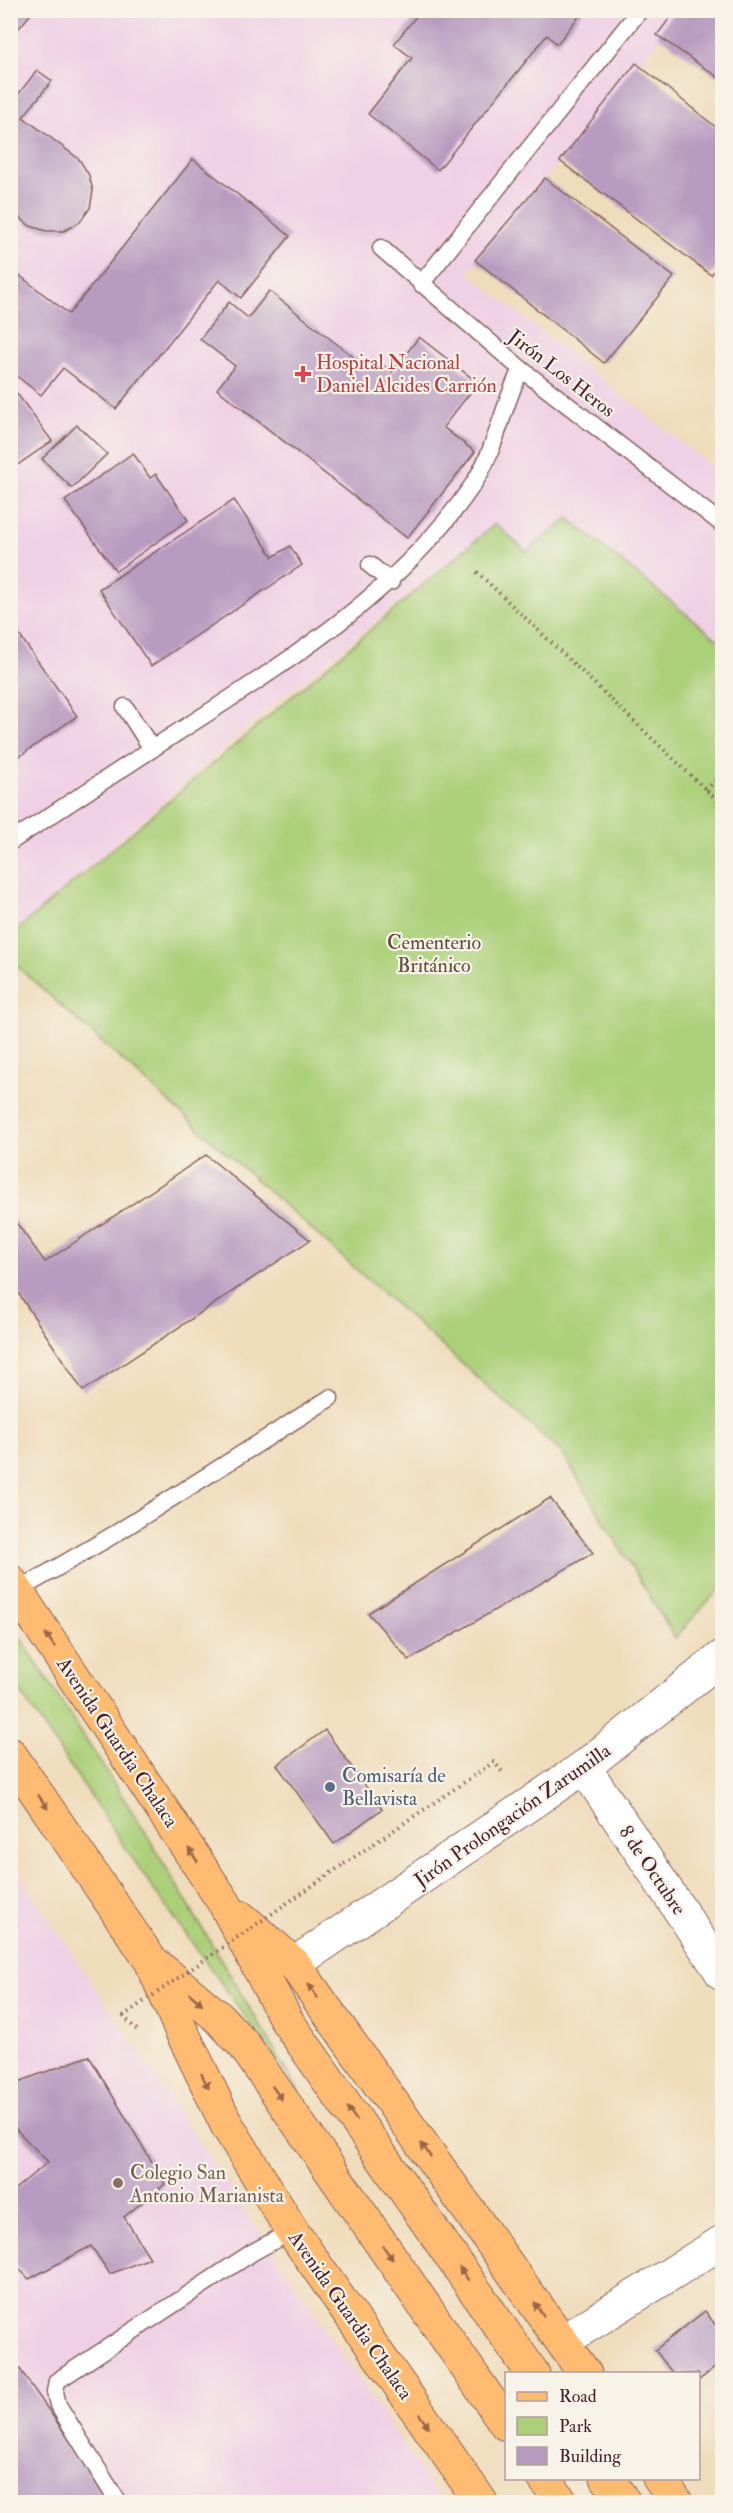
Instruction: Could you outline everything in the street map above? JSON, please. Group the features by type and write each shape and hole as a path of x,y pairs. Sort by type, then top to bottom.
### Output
{"main road":[{"name":"Avenida Guardia Chalaca","path":"14,1586 225,1904 287,2021 532,2372"},
{"name":"Avenida Guardia Chalaca","path":"10,1754 151,1961 180,2028 227,2125 292,2231 481,2502"},
{"name":"Avenida Guardia Chalaca","path":"225,1904 294,1964 584,2372"},
{"name":"Avenida Guardia Chalaca","path":"151,1961 219,2018 244,2045 505,2421"},
{"path":"545,2480 561,2502"},
{"path":"608,2480 624,2502"},
{"path":"660,2480 676,2502"}],"street":[{"name":"Jirón Prolongación Zarumilla","path":"294,1964 528,1808 584,1767 723,1657"},
{"name":"8 de Octubre","path":"584,1767 723,1973"},
{"path":"563,2341 723,2242"}],"lane":[{"path":"420,284 640,10"},
{"name":"Jirón Los Heros","path":"381,249 521,369 723,524"},
{"path":"10,842 324,636 391,582 439,529 474,484 496,435 508,395 521,369"},
{"path":"370,565 391,582"},
{"path":"124,707 152,749"},
{"path":"14,1586 115,1534 330,1398"},
{"path":"118,2502 58,2405 55,2391 57,2381 253,2252 292,2231"}],"path":[{"path":"477,572 723,805"},
{"path":"706,790 723,774"},
{"path":"123,2016 494,1762 528,1808"}],"shaded area":[{"name":"Hospital Nacional Daniel Alcides Carrión","path":"11,11 683,11 468,273 722,475 722,643 568,519 527,552 495,524 272,706 11,935"},
{"name":"Colegio San Antonio Marianista","path":"11,1863 442,2502 11,2502"}],"green space":[{"name":"Cementerio Británico","path":"568,518 722,643 722,1586 675,1638 563,1454 11,961 11,935 495,524 527,552"},
{"path":"11,1623 145,1832 299,2091 152,1887 11,1678"}],"building":[{"path":"10,10 34,10 10,39"},
{"path":"421,10 584,10 557,44 547,35 438,170 368,114 412,58 394,44"},
{"path":"676,10 722,10 722,80 657,35"},
{"path":"636,63 722,132 722,260 711,275 560,161"},
{"path":"37,70 52,81 23,117 79,159 89,175 93,191 90,208 80,222 64,231 46,231 30,226 10,210 10,105"},
{"path":"193,159 290,236 241,298 219,280 116,409 63,368 41,395 10,371 10,268 69,314"},
{"path":"545,178 674,277 604,363 475,260"},
{"path":"269,291 369,369 376,360 392,372 419,337 478,383 443,427 475,452 407,538 217,389 235,366 200,339 229,302 248,318"},
{"path":"10,384 52,441 10,470"},
{"path":"77,425 107,454 72,488 42,459"},
{"path":"133,453 150,478 156,474 188,520 116,571 65,501"},
{"path":"234,500 273,557 290,546 302,565 151,666 99,589"},
{"path":"10,622 77,716 10,763"},
{"path":"206,1155 310,1240 83,1391 13,1285 10,1286 10,1214 45,1262"},
{"path":"550,1498 593,1553 409,1660 368,1613"},
{"name":"Comisaría de Bellavista","path":"325,1730 382,1809 334,1844 277,1765"},
{"path":"89,2056 165,2184 124,2217 150,2258 110,2274 91,2246 29,2279 10,2259 10,2193 48,2162 10,2123 10,2085"},
{"path":"705,2311 722,2334 722,2362 700,2379 700,2372 672,2372 655,2350"},
{"path":"10,2355 113,2502 10,2502"}],"place":[{"name":"Hospital Nacional Daniel Alcides Carrión","path":"303,374"},
{"name":"Comisaría de Bellavista","path":"330,1787"},
{"name":"Colegio San Antonio Marianista","path":"118,2183"}]}
